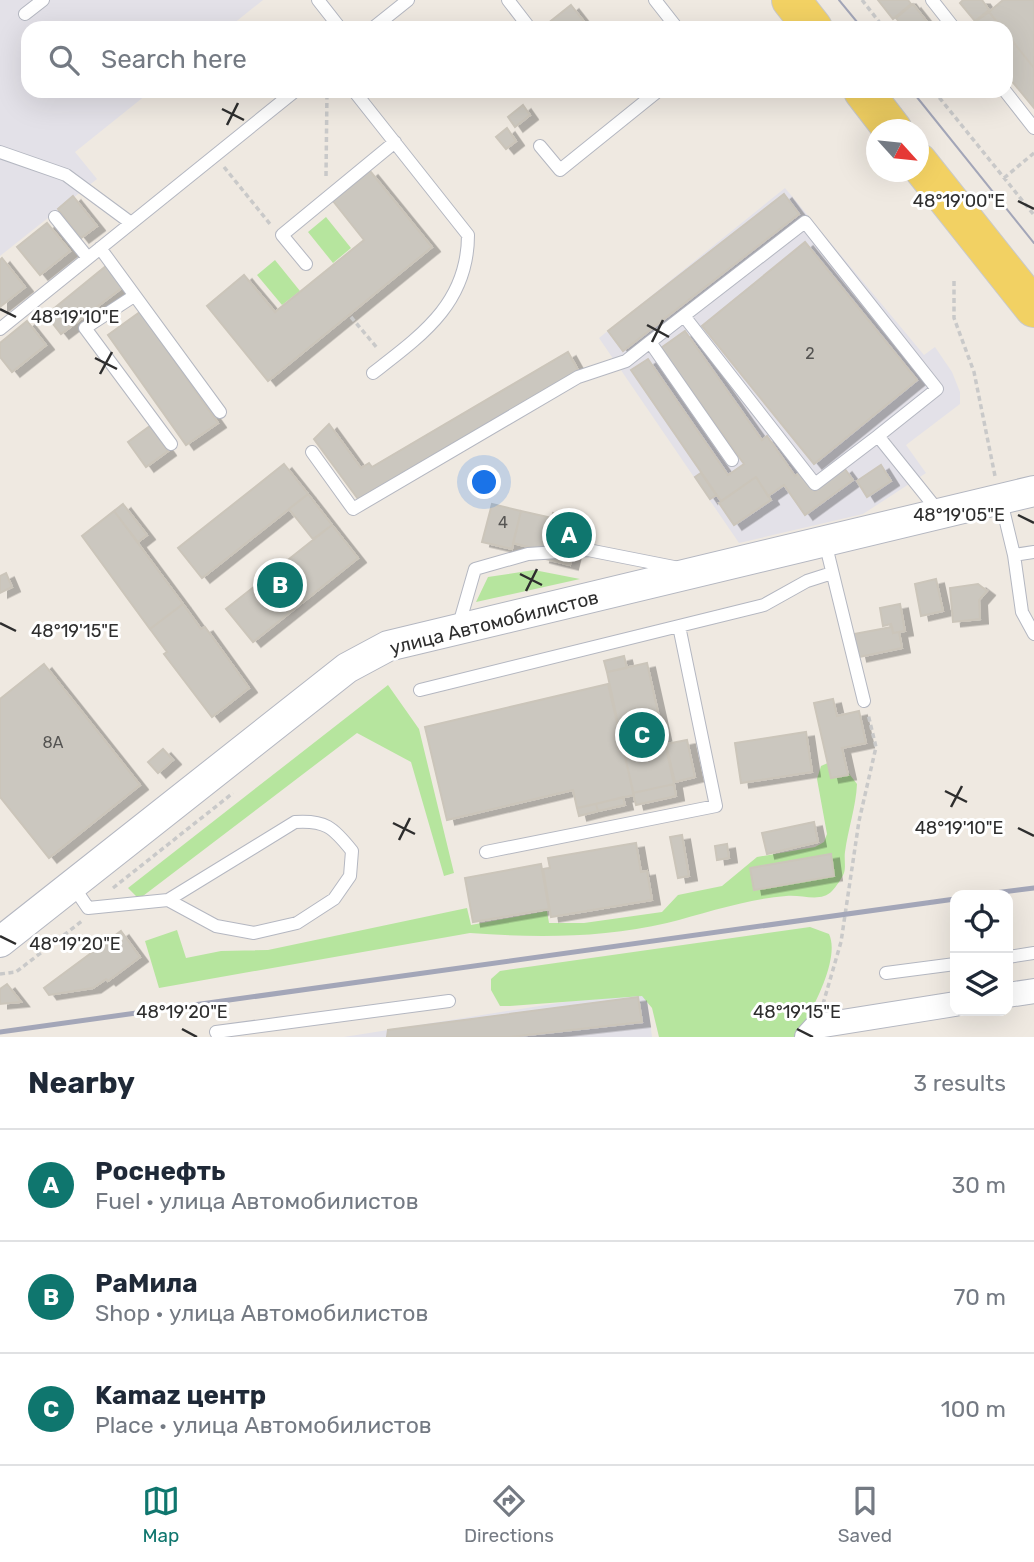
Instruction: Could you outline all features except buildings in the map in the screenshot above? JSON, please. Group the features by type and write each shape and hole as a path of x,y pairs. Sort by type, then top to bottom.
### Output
{"main road":[{"path":"791,0 808,21"},
{"path":"868,98 885,119"},
{"path":"929,175 1034,308"}],"street":[{"name":"улица Автомобилистов","path":"0,942 81,897 347,668 388,646 1034,491"},
{"path":"1013,994 1034,991"},
{"path":"812,1031 950,1005"}],"lane":[{"path":"25,14 43,0"},
{"path":"318,0 334,21"},
{"path":"382,21 408,0"},
{"path":"508,0 524,21"},
{"path":"655,0 672,21"},
{"path":"934,1 949,21"},
{"path":"0,329 286,98"},
{"path":"360,98 468,234 468,258 458,290 433,321 373,373"},
{"path":"540,146 559,170 649,98"},
{"path":"1010,98 1034,128"},
{"path":"306,264 282,235 395,142"},
{"path":"0,152 66,175 131,223"},
{"path":"55,217 88,258"},
{"path":"312,452 353,509 578,377 626,361 650,342 806,222 937,389 816,484 684,316"},
{"path":"100,248 220,412"},
{"path":"134,296 85,328 171,444"},
{"path":"650,342 732,460"},
{"path":"878,436 941,515"},
{"path":"1001,501 1014,555 1022,612 1034,634"},
{"path":"825,542 864,701"},
{"path":"457,629 475,569 528,554 589,550 700,572"},
{"path":"1014,555 1034,552"},
{"path":"420,690 764,606 807,581 832,573"},
{"path":"486,852 716,806 679,626"},
{"path":"81,897 168,900 216,926 254,933 297,923 334,899 350,876 352,851 337,832 317,821 295,822 168,900"},
{"path":"1013,956 1034,953"},
{"path":"886,973 950,965"},
{"path":"219,1037 216,1032 449,1001"}],"path":[{"path":"862,0 878,21"},
{"path":"326,199 327,98"},
{"path":"940,98 1034,215"},
{"path":"1004,178 1034,153"},
{"path":"215,156 282,235"},
{"path":"954,281 954,318 974,372 1001,501"},
{"path":"351,317 388,361"},
{"path":"812,1031 841,942 859,821 876,747 864,701"},
{"path":"0,974 16,972 85,919 81,897 241,786"}],"shaded area":[{"path":"0,0 263,0 237,21 21,21 21,98 142,98 75,152 97,179 0,256"},
{"path":"785,188 924,355 935,347 952,372 960,392 960,404 906,445 926,473 863,514 739,543 599,338"},
{"path":"646,989 652,1037 344,1037"}],"green space":[{"path":"326,217 351,248 333,263 308,232"},
{"path":"275,260 300,291 282,305 257,275"},
{"path":"534,570 580,579 476,602 488,577"},
{"path":"388,685 419,729 454,873 444,876 411,762 357,733 139,899 128,888"},
{"path":"830,762 843,766 857,784 844,873 832,891 822,897 786,896 756,900 667,923 618,932 544,936 470,933 159,988 145,941 177,930 186,958 221,951 268,950 467,908 471,925 547,911 549,923 584,923 662,912 678,895 722,886 757,857 815,847 824,842 827,834 817,779 821,766"},
{"path":"810,927 829,934 831,958 816,1002 795,1037 659,1037 652,1008 642,996 500,1006 491,990 491,979 500,971"}],"tram line":[{"path":"839,0 856,21"},
{"path":"918,98 1034,243"}],"railway":[{"path":"1013,891 1034,888"},
{"path":"0,1032 950,900"}],"place":[{"name":"Роснефть","path":"569,535"},
{"name":"РаМила","path":"280,585"},
{"name":"Kamaz центр","path":"642,735"}]}
